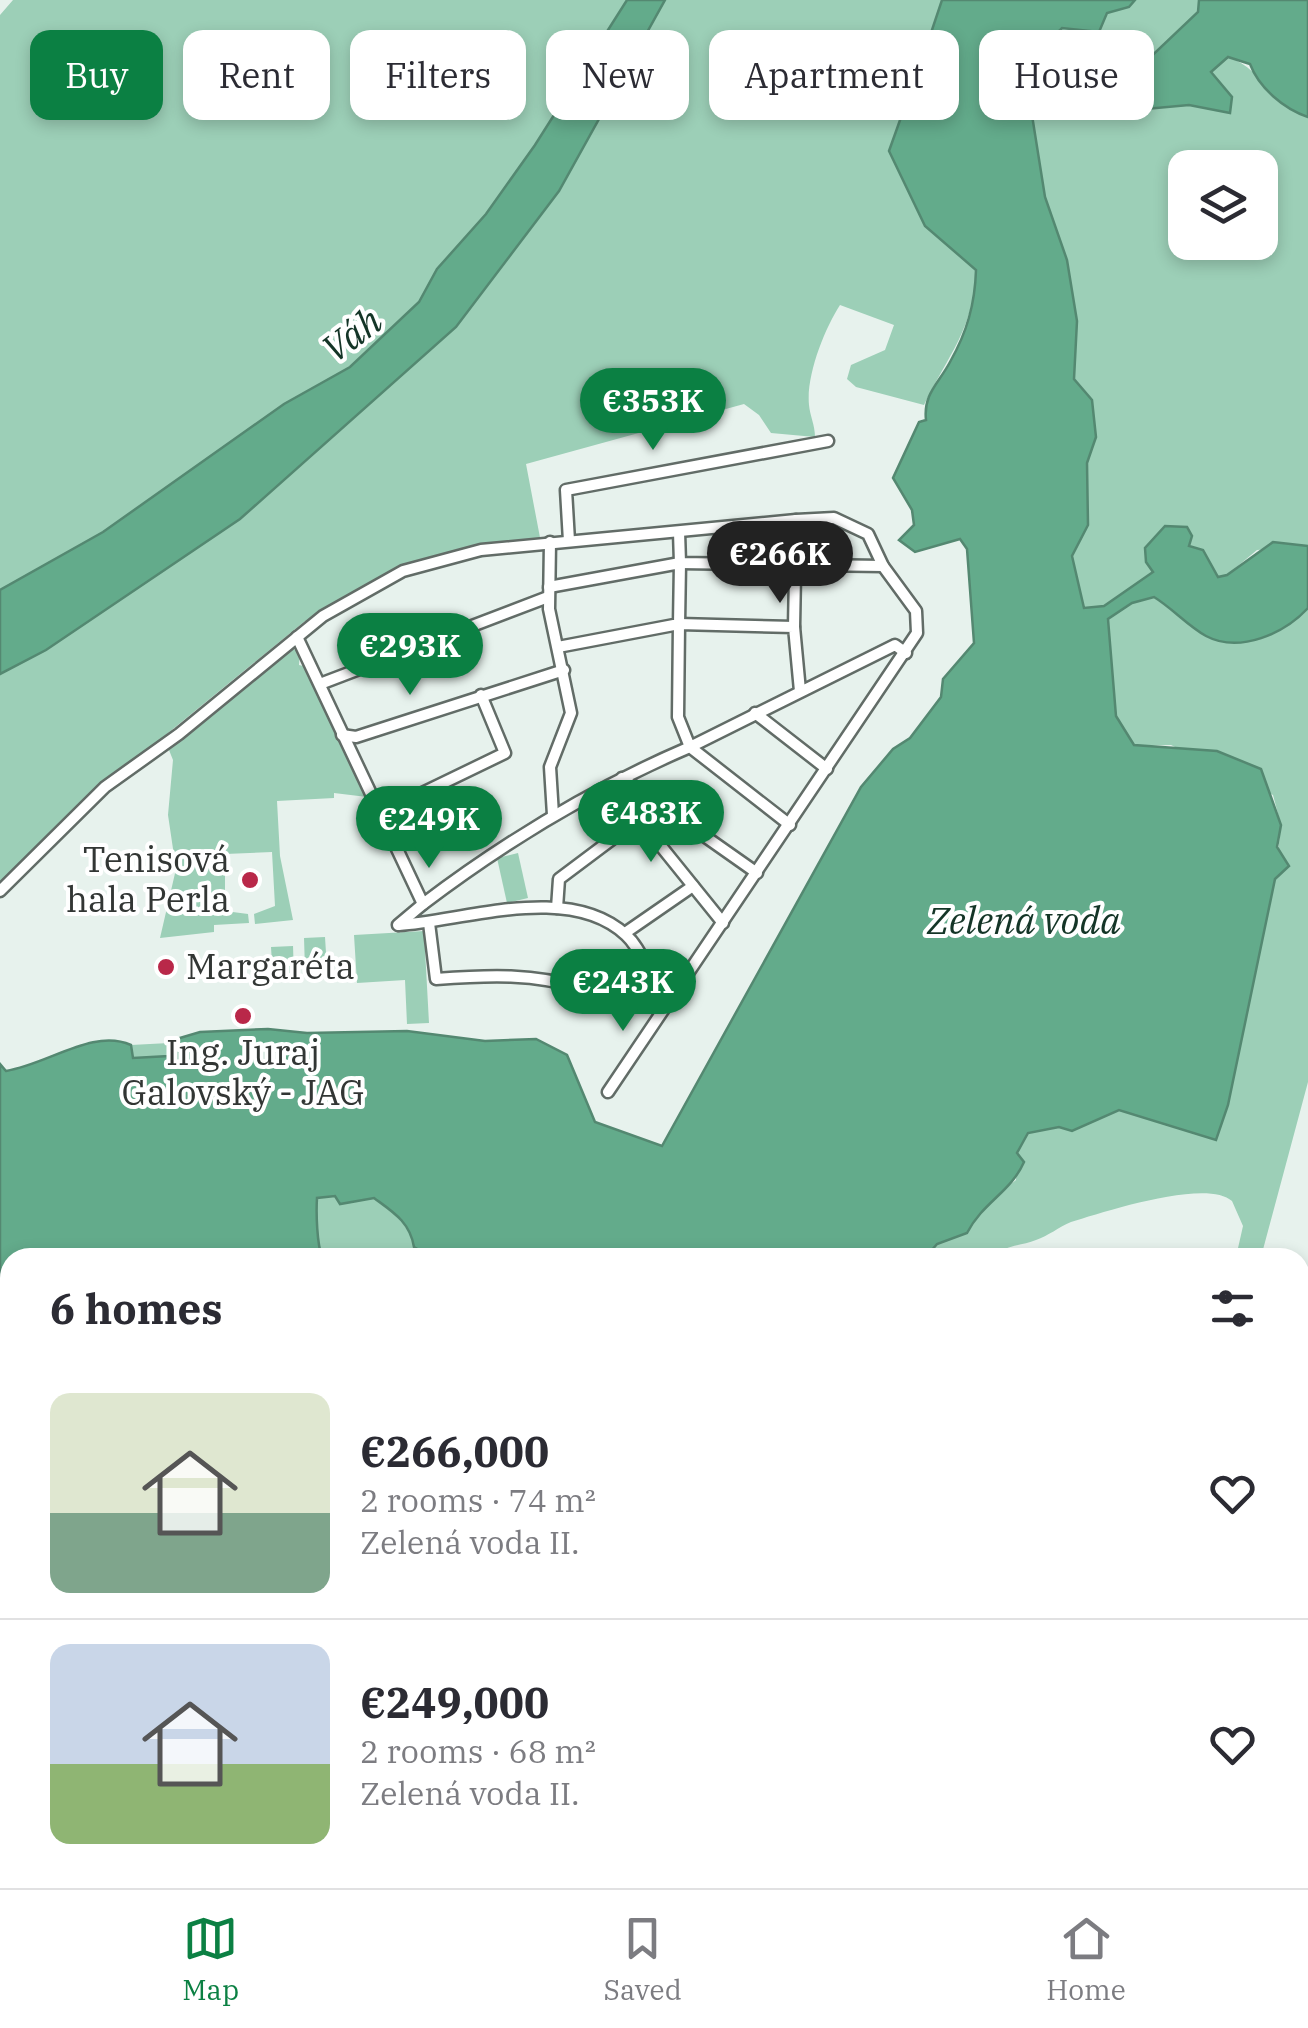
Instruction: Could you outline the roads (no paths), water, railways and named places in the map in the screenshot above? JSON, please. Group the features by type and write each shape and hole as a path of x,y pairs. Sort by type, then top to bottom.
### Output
{"street":[{"path":"568,541 566,490 828,440"},
{"path":"0,891 105,787 323,616 425,562 480,550 550,542 796,520 834,518 863,530 916,611 918,633 608,1092"},
{"path":"796,520 794,627 800,691"},
{"path":"679,532 678,717 690,747 790,825"},
{"path":"550,542 548,592 571,718 556,744 550,768 553,815"},
{"path":"320,684 548,592 680,564 883,566"},
{"path":"558,647 679,624 794,627"},
{"path":"671,998 625,933 557,908 398,925 494,850 553,815 918,633"},
{"path":"297,637 432,920 436,979 506,974 545,976 585,989"},
{"path":"895,645 906,654"},
{"path":"342,734 356,737 564,670"},
{"path":"381,813 505,753 481,695"},
{"path":"754,713 827,769"},
{"path":"350,749 356,737"},
{"path":"622,778 757,873"},
{"path":"557,908 560,880 639,818 646,798"},
{"path":"639,818 722,923"},
{"path":"625,933 693,886"}],"water":[{"path":"627,0 665,0 648,30 608,30"},
{"name":"Zelená voda","path":"942,0 1135,0 1129,7 1107,13 1100,30 979,30 979,120 1033,120 1045,197 1067,260 1077,321 1074,379 1092,400 1096,437 1087,463 1088,525 1072,556 1084,608 1104,606 1153,572 1146,562 1145,548 1165,526 1187,527 1192,536 1189,546 1203,550 1218,577 1227,575 1273,542 1308,546 1308,608 1275,633 1247,642 1219,641 1206,636 1154,597 1132,603 1108,619 1116,716 1134,745 1217,751 1261,769 1281,825 1277,847 1289,866 1275,879 1228,1105 1216,1140 1119,1110 1072,1131 1059,1127 1028,1133 1017,1153 1024,1162 1012,1181 967,1233 934,1248 416,1248 405,1224 374,1198 340,1204 335,1196 317,1198 320,1248 0,1248 0,1064 6,1071 101,1041 131,1045 133,1058 169,1056 173,1040 200,1032 407,1031 485,1041 536,1039 567,1055 595,1122 662,1146 861,787 893,749 910,738 941,697 943,679 974,643 967,549 960,539 915,552 899,540 914,525 912,510 893,478 919,422 926,420 929,396 961,340 972,306 976,270 925,226 889,151 900,120 959,120 959,30 932,30"},
{"path":"1199,0 1308,0 1308,117 1273,97 1250,64 1228,57 1211,72 1232,97 1230,113 1189,105 1154,108 1154,54 1198,12"},
{"path":"551,120 598,120 559,191 456,327 240,519 46,650 0,674 0,590 103,532 284,404 350,367 419,302 437,269 486,214"}],"place":[{"name":"Tenisová hala Perla","path":"250,880"},
{"name":"Margaréta","path":"166,967"},
{"name":"Ing. Juraj Galovský - JAG","path":"243,1016"}],"water label":[{"name":"Váh","path":"352,335"}]}
